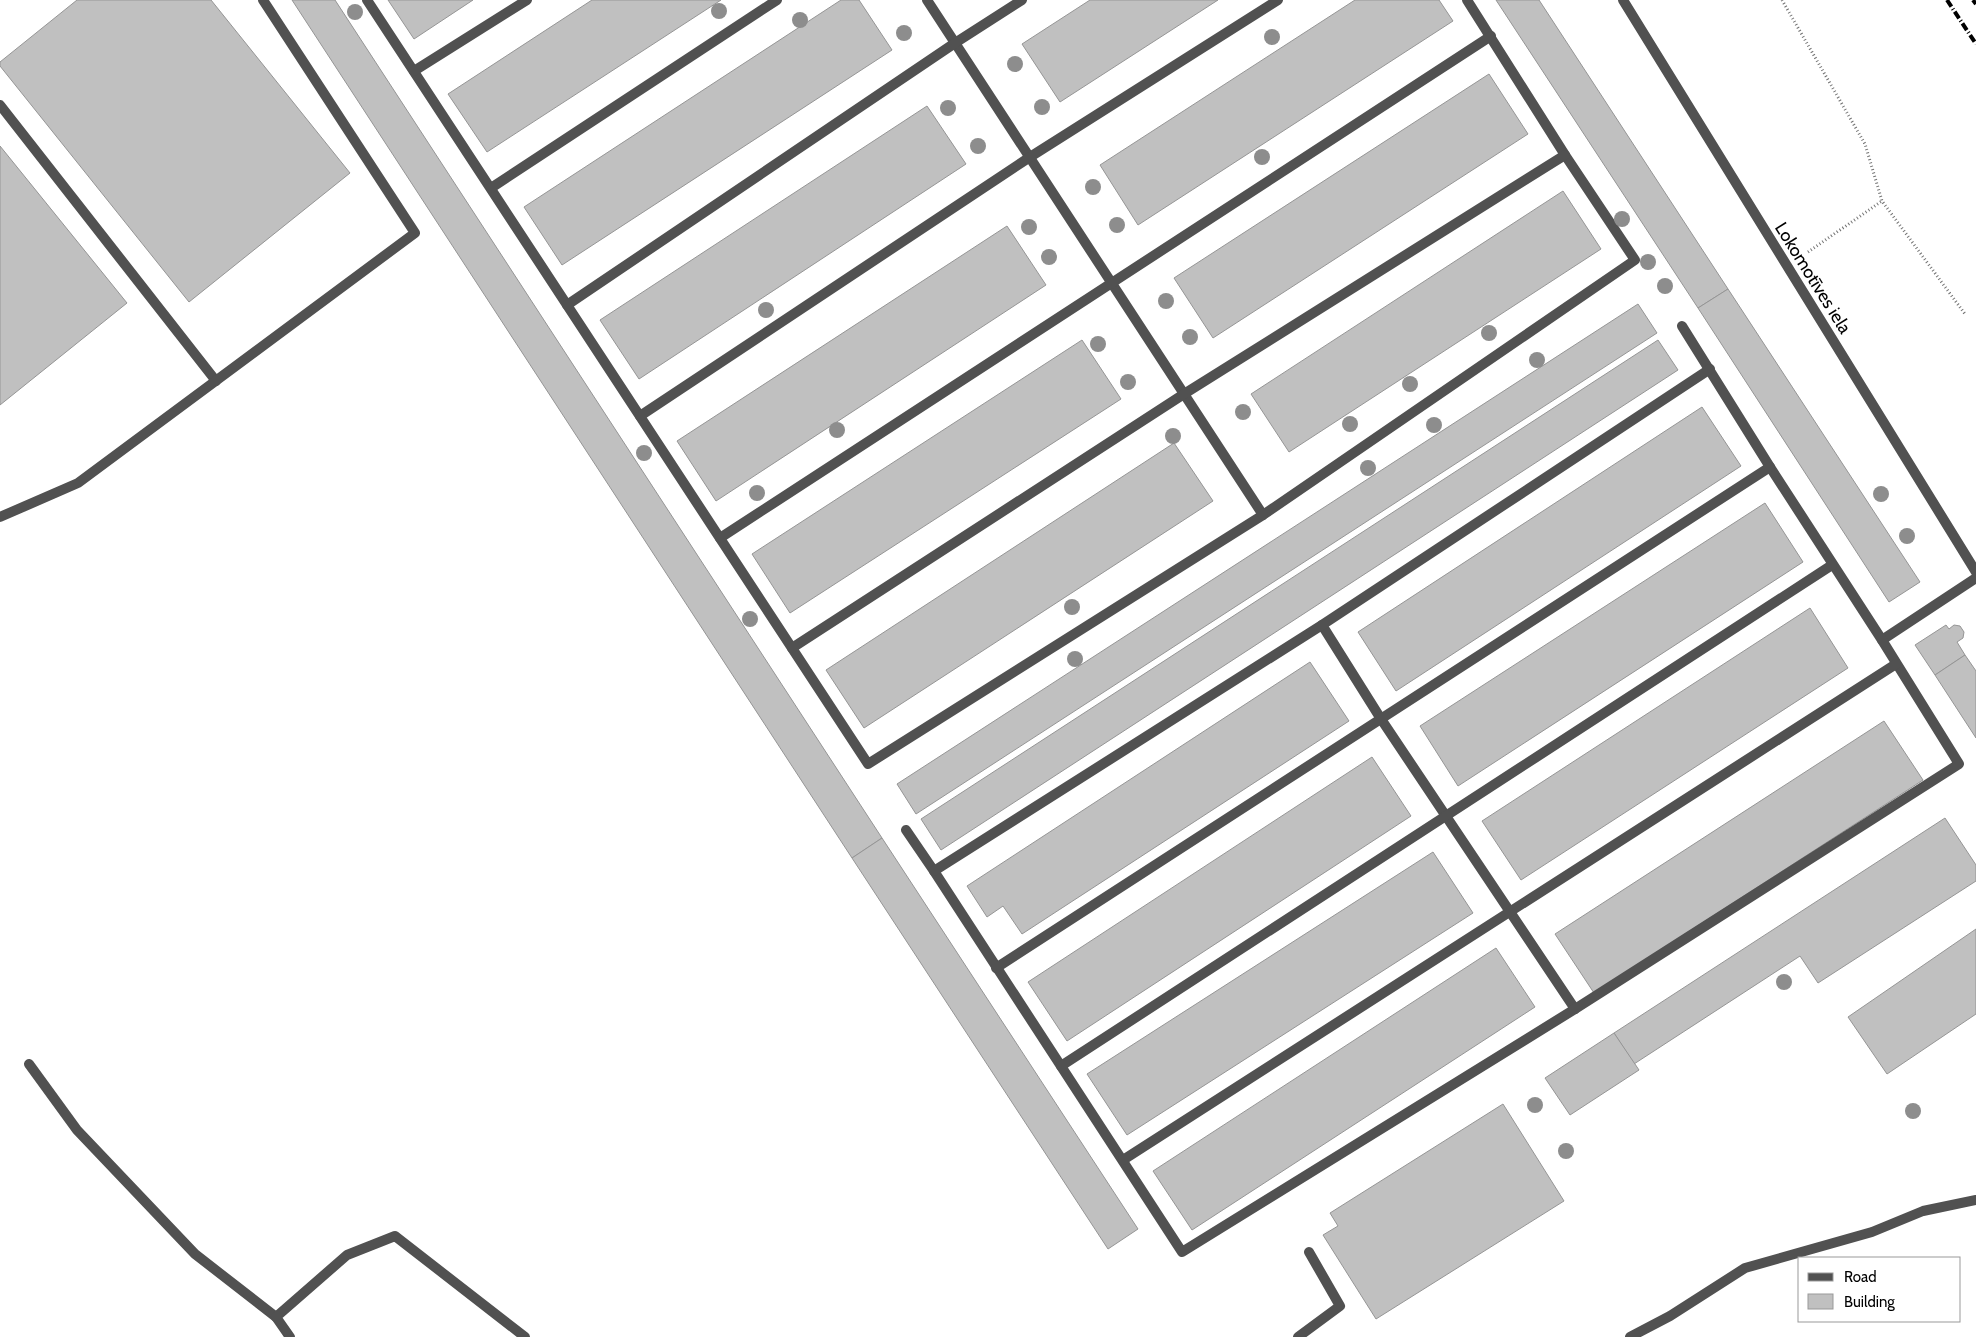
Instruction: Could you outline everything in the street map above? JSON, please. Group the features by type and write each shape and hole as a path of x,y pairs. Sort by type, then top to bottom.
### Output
{"street":[{"path":"1,515 78,483 415,233 262,0"},
{"path":"367,0 868,764 1263,514 1635,260 1564,154 1467,0"},
{"path":"414,71 527,0"},
{"path":"491,188 777,0"},
{"path":"927,0 1263,514"},
{"path":"567,305 955,43 1022,0"},
{"path":"640,416 1030,157 1278,0"},
{"name":"Lokomotīves iela","path":"1623,0 1976,572"},
{"path":"720,538 1490,36"},
{"path":"0,105 216,381"},
{"path":"792,648 1184,394 1564,154"},
{"path":"906,830 1182,1252 1576,1008 1959,764 1682,326"},
{"path":"934,871 1322,625 1710,369"},
{"path":"996,968 1770,467"},
{"path":"1061,1066 1832,564"},
{"path":"1882,640 1976,578"},
{"path":"1322,625 1381,718 1576,1008"},
{"path":"1123,1160 1896,664"},
{"path":"29,1064 77,1130 195,1254 276,1317 290,1337"},
{"path":"1630,1337 1670,1316 1745,1268 1872,1232 1923,1211 1976,1200"},
{"path":"276,1317 347,1255 395,1236 525,1337"},
{"path":"1298,1337 1340,1306 1310,1252"}],"path":[{"path":"1782,0 1865,144 1882,201 1966,314"},
{"path":"1786,266 1882,201"}],"building":[{"path":"77,0 211,0 350,173 189,302 0,66 0,62"},
{"path":"292,0 335,0 882,838 852,858"},
{"path":"388,0 473,0 414,39"},
{"path":"592,0 721,0 487,152 448,94"},
{"path":"841,0 859,0 892,50 562,265 524,207"},
{"path":"1090,0 1218,0 1060,102 1022,44"},
{"path":"1355,0 1439,0 1453,21 1138,225 1100,165"},
{"path":"1496,0 1539,0 1728,289 1698,308"},
{"path":"1489,74 1528,134 1213,338 1174,278"},
{"path":"927,106 966,164 639,379 600,320"},
{"path":"0,146 127,303 0,405"},
{"path":"1563,191 1601,249 1289,452 1251,394"},
{"path":"1007,226 1046,285 716,501 677,441"},
{"path":"1728,289 1920,582 1889,602 1698,308"},
{"path":"1638,304 1657,333 916,814 897,784"},
{"path":"1082,340 1121,399 790,613 752,554"},
{"path":"1658,340 1678,370 941,850 921,819"},
{"path":"1702,407 1741,466 1396,691 1358,632"},
{"path":"1174,443 1213,501 864,728 826,670"},
{"path":"1765,503 1803,562 1458,786 1420,726"},
{"path":"1810,608 1848,668 1521,880 1482,821"},
{"path":"1946,625 1949,629 1954,625 1960,626 1964,632 1963,638 1957,642 1965,655 1935,675 1915,645"},
{"path":"1965,655 1976,671 1976,738 1935,675"},
{"path":"1310,662 1349,721 1022,934 1003,906 987,917 967,886"},
{"path":"1884,721 1923,780 1594,993 1555,934"},
{"path":"1372,757 1411,816 1067,1041 1028,982"},
{"path":"1945,818 1976,865 1976,881 1818,983 1800,956 1634,1064 1614,1033"},
{"path":"882,838 1138,1229 1108,1249 852,858"},
{"path":"1433,852 1473,913 1127,1135 1087,1074"},
{"path":"1976,929 1976,1014 1887,1074 1848,1017"},
{"path":"1496,948 1535,1007 1192,1230 1153,1171"},
{"path":"1614,1033 1639,1070 1570,1115 1545,1078"},
{"path":"1503,1104 1564,1201 1376,1319 1323,1235 1338,1226 1330,1213"}],"railway":[{"path":"1947,0 1976,44"},
{"path":"1973,0 1976,4"}]}
